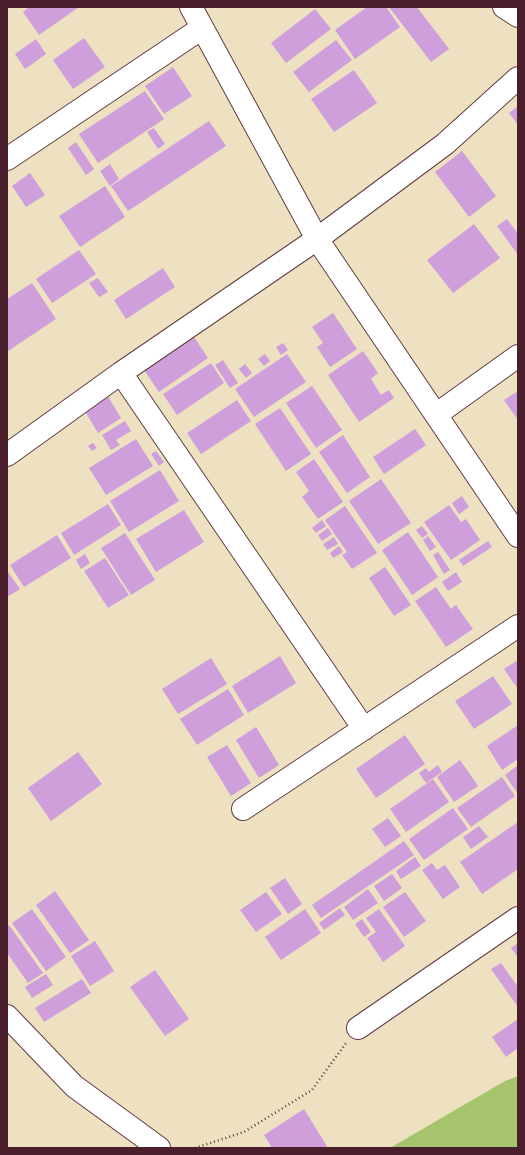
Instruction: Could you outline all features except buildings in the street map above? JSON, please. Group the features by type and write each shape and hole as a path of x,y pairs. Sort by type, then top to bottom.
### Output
{"street":[{"path":"191,7 317,239 437,414 518,536"},
{"path":"504,7 518,16"},
{"path":"7,160 202,28"},
{"path":"7,455 121,373 317,239 445,144 518,78"},
{"path":"437,414 518,356"},
{"path":"121,373 364,729"},
{"path":"243,809 518,626"},
{"path":"358,1028 518,918"},
{"path":"7,1016 74,1086 159,1148"}],"path":[{"path":"195,1148 244,1132 312,1090 358,1028"}],"green space":[{"path":"518,1076 518,1148 390,1148 505,1081"}]}
